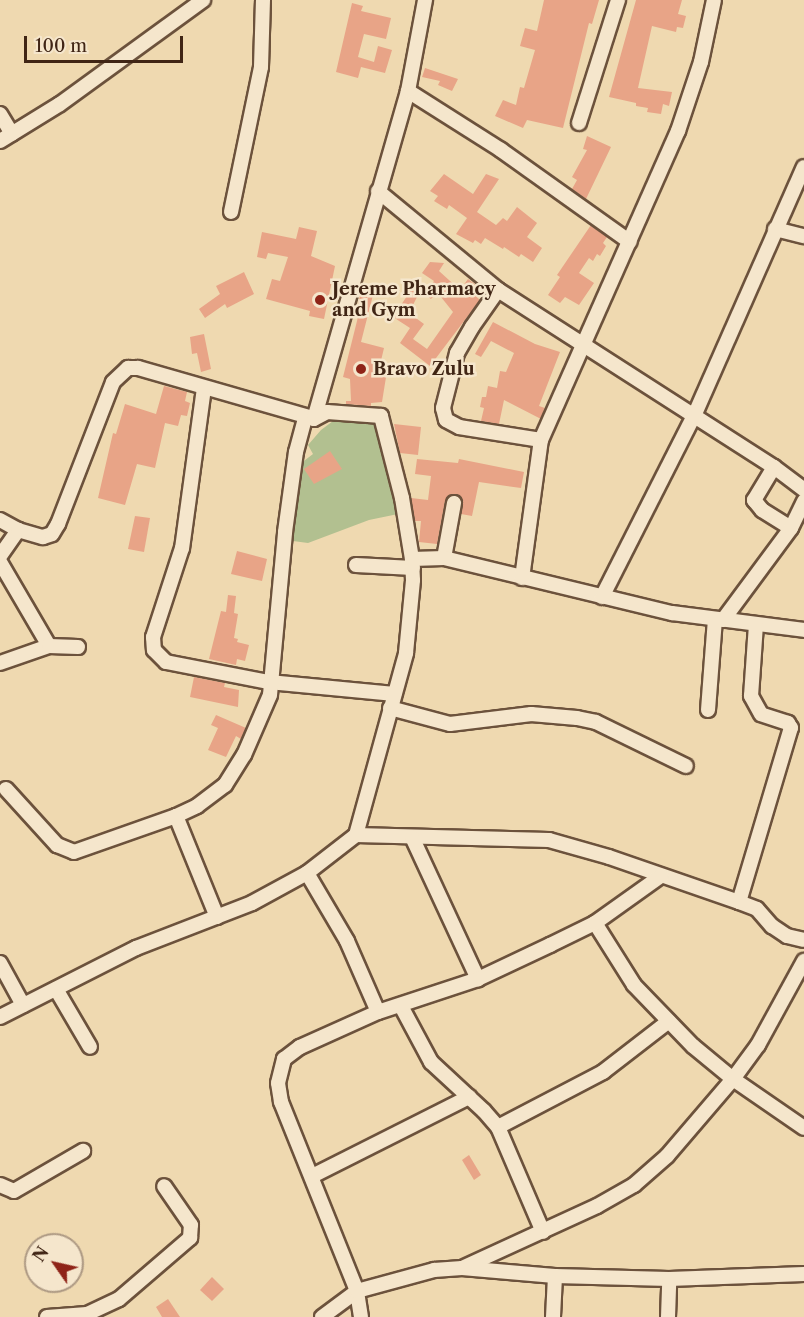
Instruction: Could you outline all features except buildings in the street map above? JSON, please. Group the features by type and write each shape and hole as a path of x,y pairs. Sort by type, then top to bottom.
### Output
{"street":[{"path":"0,114 6,138 60,104 203,0"},
{"path":"231,212 261,67 263,0"},
{"path":"6,789 57,845 74,852 176,816 197,806 225,785 244,755 270,695 269,682 285,532 296,452 348,306 378,191 408,91 425,0"},
{"path":"579,123 618,0"},
{"path":"522,578 541,440 678,130 701,62 714,0"},
{"path":"408,91 501,150 630,242"},
{"path":"602,597 694,416 804,167"},
{"path":"378,191 498,290 774,467 804,490"},
{"path":"775,229 804,236"},
{"path":"498,290 457,353 443,408 446,420 459,427 541,440"},
{"path":"0,520 18,530 43,537 52,534 58,524 109,390 119,375 128,368 138,368 309,418 327,412 381,416 402,498 412,563 406,653 356,835 307,873 252,903 136,948 0,1017"},
{"path":"204,388 182,548 153,637 154,650 166,662 269,682 392,701 450,724 531,714 577,718 596,722 686,766"},
{"path":"774,467 754,500 762,510 790,528"},
{"path":"708,710 719,620 790,528 804,501"},
{"path":"444,558 454,504"},
{"path":"0,556 18,530"},
{"path":"356,565 412,563 444,558 672,613 804,630"},
{"path":"0,562 49,646"},
{"path":"740,902 791,728 782,721 761,714 751,696 756,625"},
{"path":"0,663 49,646 78,646"},
{"path":"176,816 217,917"},
{"path":"356,835 549,840 609,856 660,876 740,902 757,909 772,926 787,936 804,940"},
{"path":"412,837 478,979"},
{"path":"307,873 347,941 378,1012"},
{"path":"362,1317 357,1291 281,1102 278,1083 284,1059 300,1047 378,1012 478,979 595,923 660,876"},
{"path":"595,923 634,985 693,1046 733,1079 804,1128"},
{"path":"462,1268 543,1232 634,1185 667,1156 733,1079 763,1036 804,961"},
{"path":"0,963 23,1005"},
{"path":"56,989 90,1047"},
{"path":"401,1006 431,1062 498,1127 543,1232"},
{"path":"498,1127 603,1072 669,1021"},
{"path":"312,1176 469,1097"},
{"path":"0,1185 14,1191 83,1151"},
{"path":"47,1317 87,1314 119,1299 190,1238 191,1225 164,1186"},
{"path":"322,1317 357,1291 434,1270 462,1268 555,1276 669,1279 804,1274"},
{"path":"553,1317 555,1276"},
{"path":"668,1317 669,1279"}],"green space":[{"path":"341,415 380,419 392,470 398,514 369,520 308,543 293,541 300,464 313,454 308,445 321,430"}],"place":[{"name":"Jereme Pharmacy and Gym","path":"320,300"},
{"name":"Bravo Zulu","path":"361,369"}]}
